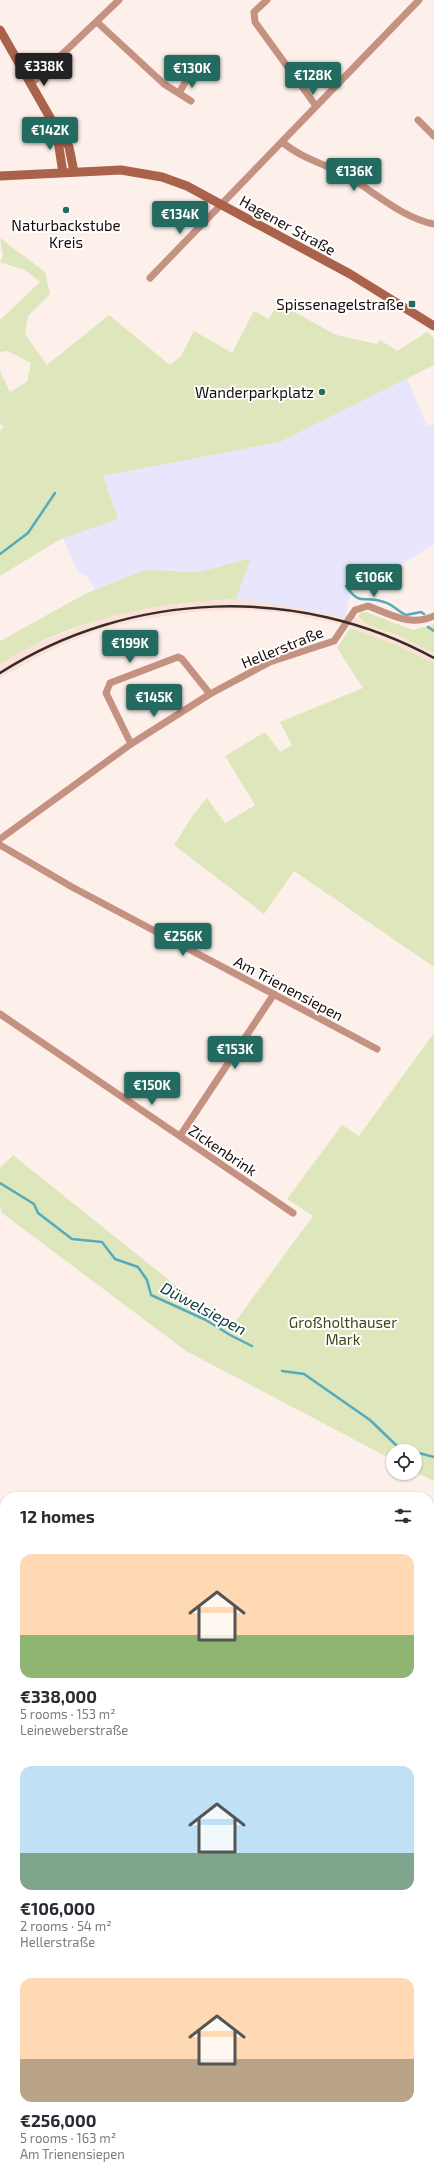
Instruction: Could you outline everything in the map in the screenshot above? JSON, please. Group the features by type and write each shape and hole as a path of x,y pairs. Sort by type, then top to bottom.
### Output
{"main road":[{"path":"0,30 56,128 62,134 69,147 74,172"},
{"path":"56,128 63,173"},
{"name":"Hagener Straße","path":"0,176 74,172 137,171 162,177 181,184 222,205 350,274 434,326"}],"street":[{"path":"31,84 119,0"},
{"path":"267,0 254,12 255,22 316,106"},
{"path":"150,278 419,0"},
{"path":"97,22 164,84 191,101"},
{"path":"179,93 190,74"},
{"path":"418,120 434,136"},
{"path":"282,142 293,151 345,175 381,197 406,215 421,222 434,224"},
{"name":"Hellerstraße","path":"0,839 131,744 210,694 270,662 334,641 351,614 360,608 368,606 403,620 414,622 434,616"},
{"path":"131,744 106,693 110,683 178,657 182,659 210,694"},
{"name":"Am Trienensiepen","path":"0,845 72,887 377,1049"},
{"path":"180,1136 274,994"},
{"name":"Zickenbrink","path":"0,1014 293,1213"}],"shaded area":[{"path":"407,378 427,426 434,424 434,544 401,565 353,584 345,618 304,609 236,599 251,558 199,572 145,570 95,590 87,576 78,572 63,538 118,519 103,476 280,442"},
{"path":"236,599 304,609 345,618 342,625 286,613 244,610 201,611 151,618 102,629 53,649 0,678 0,664 20,651 96,620 149,607 195,601"},
{"path":"354,616 368,625 423,646 434,653 434,663 396,645 350,628"}],"green space":[{"path":"0,238 45,272 50,294 28,316 25,334 47,365 109,315 170,365 181,356 194,331 232,353 254,311 269,319 278,303 336,335 377,344 380,340 397,351 427,332 434,338 434,365 280,442 103,476 118,519 59,540 0,576 0,431 4,426 0,424 0,371 10,392 27,382 31,363 7,351 0,352 0,320 40,282 25,270 0,262 3,256"},
{"path":"251,558 236,599 175,604 144,609 84,624 27,648 0,664 0,641 87,593 145,570 199,572"},
{"path":"361,612 366,612 413,630 434,624 434,653 399,636 368,625 358,617"},
{"path":"350,628 396,645 434,663 434,967 294,871 264,914 174,845 193,815 207,798 225,823 255,805 225,756 265,732 280,752 292,745 280,722 363,688 337,648"},
{"name":"Großholthauser Mark","path":"434,1033 434,1481 422,1475 422,1444 386,1444 386,1456 186,1351 2,1213 0,1207 0,1168 13,1155 230,1329 313,1216 287,1199 342,1125 359,1136"}],"waterway":[{"path":"0,554 28,533 55,493"},
{"path":"346,586 351,593 359,599 372,599 387,603 406,615 421,612 424,614"},
{"path":"428,627 434,631"},
{"name":"Düwelsiepen","path":"0,1183 34,1204 38,1213 72,1239 102,1242 115,1259 138,1267 147,1280 151,1295 206,1320 230,1335 252,1346"},
{"name":"Düwelsiepen","path":"282,1371 304,1374 370,1420 395,1444"},
{"name":"Düwelsiepen","path":"422,1454 434,1457"}],"railway":[{"path":"0,673 50,645 104,625 159,612 215,607 272,608 328,617 382,634 434,658"}],"place":[{"name":"Naturbackstube Kreis","path":"66,210"},
{"name":"Spissenagelstraße","path":"412,304"},
{"name":"Wanderparkplatz","path":"322,392"}]}
